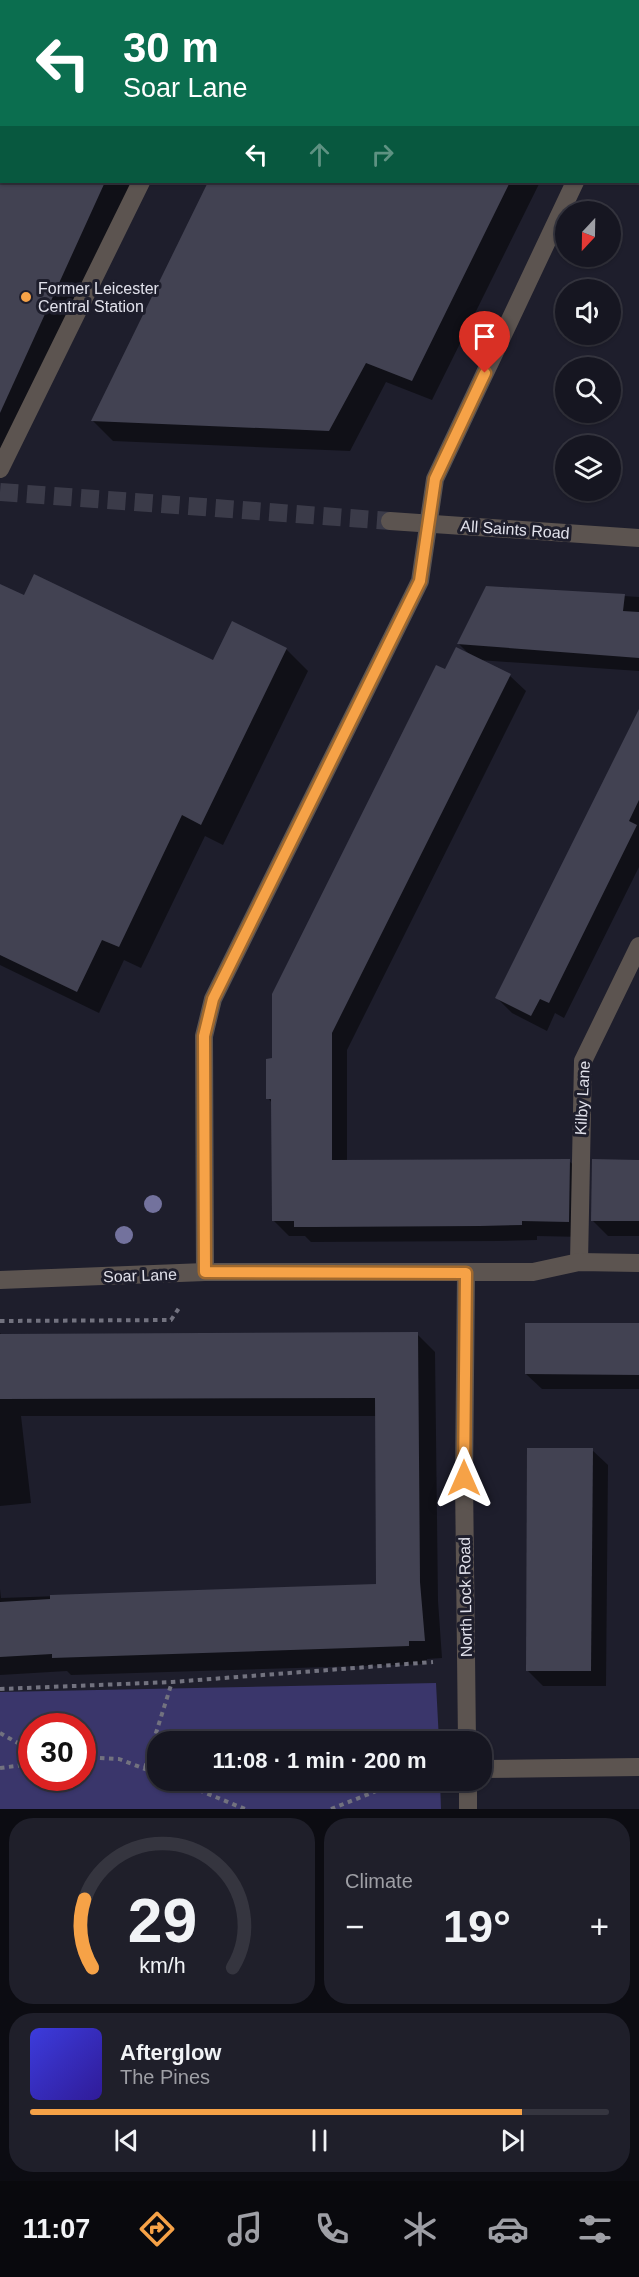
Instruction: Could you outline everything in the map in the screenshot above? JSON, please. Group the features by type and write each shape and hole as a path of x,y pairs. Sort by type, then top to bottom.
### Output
{"street":[{"path":"0,470 141,183"},
{"path":"205,1272 204,1036 209,1011 420,581 435,479 575,183"},
{"name":"All Saints Road","path":"390,521 639,538"},
{"name":"Kilby Lane","path":"579,1262 583,1060 639,946"},
{"name":"Soar Lane","path":"0,1280 205,1272 533,1272 579,1262 639,1263"},
{"name":"North Lock Road","path":"466,1273 464,1478 467,1731"},
{"path":"492,1769 639,1767"},
{"path":"468,1791 468,1809"}],"path":[{"path":"0,1321 171,1320 205,1272"},
{"path":"0,1689 172,1682 466,1659"},
{"path":"96,1758 119,1759 145,1768 172,1682"},
{"path":"0,1733 18,1743"},
{"path":"0,1768 18,1766"},
{"path":"201,1791 245,1809"},
{"path":"330,1809 376,1791"}],"shaded area":[{"path":"436,1683 438,1731 147,1731 147,1791 440,1791 441,1809 0,1809 0,1692"}],"building":[{"name":"Former Leicester Central Station","path":"0,183 105,183 0,413"},
{"path":"208,183 510,183 412,381 366,363 329,431 91,421"},
{"path":"34,574 213,660 232,621 287,648 201,825 182,815 119,947 102,940 77,992 0,955 0,584 24,595"},
{"path":"486,586 625,594 623,611 639,612 639,658 457,644"},
{"path":"456,647 511,674 332,1033 332,1160 570,1159 569,1222 522,1221 522,1225 480,1226 294,1227 294,1221 272,1221 271,1099 266,1099 266,1059 272,1058 272,994 436,665 445,669"},
{"path":"639,709 639,800 629,821 637,825 549,1003 540,999 531,1016 495,998"},
{"path":"592,1159 639,1160 639,1221 591,1221"},
{"path":"525,1323 639,1323 639,1375 525,1374"},
{"path":"418,1332 420,1582 425,1641 409,1641 409,1646 52,1658 52,1654 0,1657 0,1602 50,1599 50,1595 376,1584 375,1398 0,1399 0,1334"},
{"path":"527,1448 593,1448 591,1671 526,1671"}],"tunnel":[{"path":"0,492 390,521"}],"place":[{"name":"Former Leicester Central Station","path":"26,297"}],"route":[{"path":"464,1478 466,1273 205,1272 204,1036 213,999 420,581 435,479 485,373"}]}
